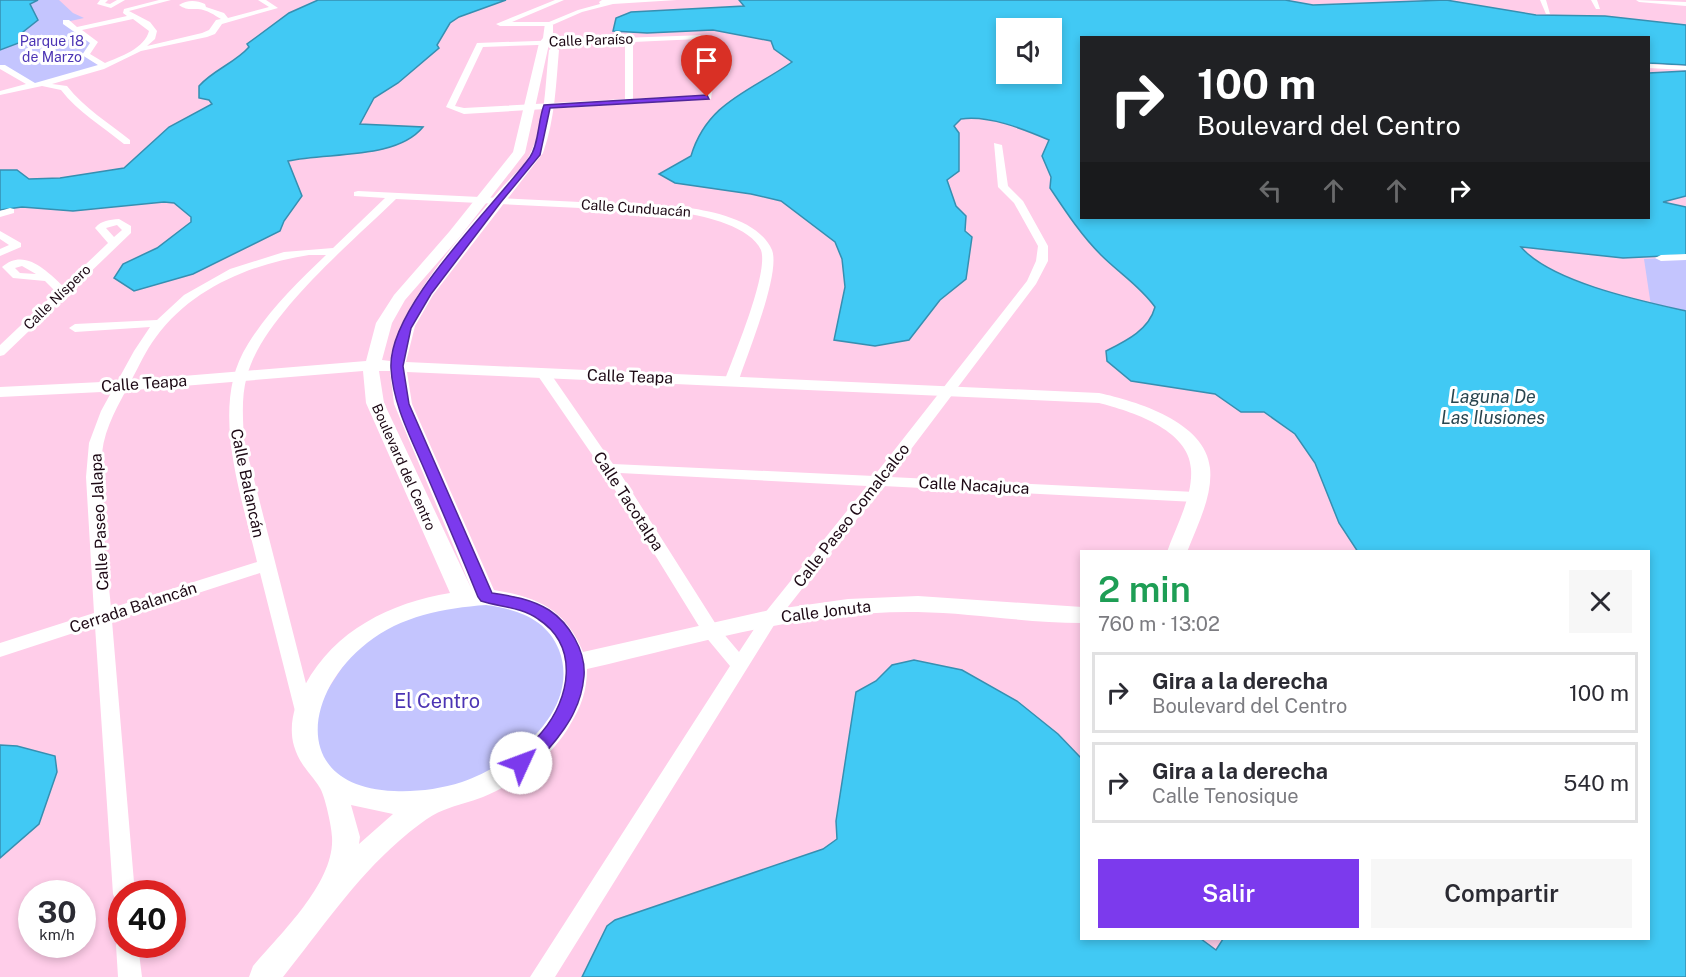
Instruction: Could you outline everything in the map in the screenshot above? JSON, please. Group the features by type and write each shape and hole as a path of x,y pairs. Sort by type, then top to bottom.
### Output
{"street":[{"path":"105,0 99,3 109,6 118,4 119,0"},
{"path":"0,93 103,65 133,52 146,44 153,34 150,26 126,13 126,10 168,0"},
{"path":"561,0 500,24 552,34 580,11 610,3"},
{"path":"591,0 610,3 674,0"},
{"path":"1543,0 1548,13"},
{"path":"1594,0 1598,9"},
{"path":"1639,0 1686,4"},
{"path":"1681,0 1686,4"},
{"path":"133,52 208,34 216,24 274,9 275,7 266,1"},
{"path":"189,2 182,5 189,8 204,8 200,13 207,17 219,15 227,20"},
{"path":"77,28 134,17"},
{"path":"66,22 94,42 86,56 103,65"},
{"name":"Calle Paraíso","path":"530,107 457,110 450,107 480,45 552,34 629,39 702,37 710,66 710,94 705,98 629,101"},
{"name":"Boulevard del Centro","path":"475,598 375,403 370,382 372,365 382,328 395,304 489,200 537,153 547,106 552,34"},
{"name":"Boulevard del Centro","path":"475,598 409,420 399,390 397,366 405,328 418,305 519,153 552,34"},
{"path":"530,107 629,101 629,39"},
{"path":"1650,66 1686,68"},
{"path":"2,67 31,85 64,88 76,105 89,111 127,142"},
{"name":"Calle Paseo Comalcalco","path":"542,977 770,618 951,390 1029,287 1042,257 1042,243 1016,198 1003,187 997,145"},
{"name":"Calle Cunduacán","path":"358,194 692,211 720,218 750,234 766,251 766,273 732,380"},
{"name":"Calle Balancán","path":"305,715 266,565 236,429 240,376 253,345 268,323 334,251 393,196"},
{"path":"0,234 17,245 0,253 13,264 28,262 63,292"},
{"name":"Calle Níspero","path":"0,352 114,243"},
{"name":"Calle Paseo Jalapa","path":"123,880 95,512 94,453 99,432 150,336 161,323 196,294 240,269 293,254 334,251"},
{"path":"1661,258 1686,257"},
{"path":"75,328 161,323"},
{"name":"Calle Teapa","path":"0,392 122,386 372,365 1090,396 1146,412 1174,430 1196,452 1200,464 1201,475 1195,497"},
{"name":"Calle Tacotalpa","path":"543,373 609,468 711,631 740,665"},
{"name":"Calle Nacajuca","path":"609,468 1195,497"},
{"path":"1178,550 1195,497"},
{"name":"Cerrada Balancán","path":"0,650 266,565"},
{"path":"475,598 520,604 544,615 562,630 570,643 576,663 574,688 566,710 555,728 535,751 498,778 477,788 440,799 402,803 373,801 357,796 332,783 321,773 308,750 305,715 314,690 328,667 363,635 413,609 475,598"},
{"name":"Calle Jonuta","path":"576,663 770,618 848,607 894,604 1080,615"},
{"path":"316,915 339,868 345,846 345,828 334,799 332,783"},
{"path":"264,977 384,838 415,812 440,799"},
{"path":"129,958 130,977"}],"green space":[{"name":"Parque 18 de Marzo","path":"38,0 59,0 73,13 84,18 66,22 92,42 83,55 100,66 33,85 0,68 0,50 15,44 23,31 38,20 30,4"},
{"path":"1686,257 1686,317 1651,306 1644,259"},
{"name":"El Centro","path":"469,597 544,615 576,676 562,718 459,794 343,790 304,726 363,635"}],"water":[{"path":"0,0 38,0 30,4 38,20 23,32 21,37 24,41 0,50"},
{"path":"318,0 506,0 459,17 450,23 437,45 439,48 398,83 374,98 360,124 423,127 411,138 379,150 288,161 302,196 284,221 280,231 193,274 134,291 114,278 123,264 157,248 191,222 191,217 174,203 73,211 22,207 0,210 0,170 17,170 29,179 60,178 124,168 169,127 212,104 209,100 199,98 199,86 205,80 237,58 249,47 247,44 289,13"},
{"name":"Laguna De Las Ilusiones","path":"739,0 1285,0 1313,5 1446,0 1536,15 1605,16 1686,25 1686,65 1650,63 1650,36 1080,36 1080,219 1650,219 1650,73 1686,71 1686,196 1663,202 1686,207 1686,255 1623,258 1521,247 1553,270 1575,280 1622,296 1686,311 1686,977 582,977 607,926 615,920 823,849 837,839 836,821 856,692 876,681 892,665 914,660 962,670 1017,701 1058,734 1080,757 1080,940 1202,940 1216,950 1222,940 1650,940 1650,550 1357,550 1339,523 1315,463 1295,434 1264,412 1241,412 1215,394 1131,381 1107,361 1106,351 1129,339 1142,328 1148,322 1155,307 1094,247 1050,188 1051,177 1042,156 1049,140 1006,124 972,118 961,119 954,126 959,133 959,171 947,180 956,206 966,216 965,231 972,237 966,279 940,300 909,340 875,346 834,340 845,287 842,259 835,242 781,201 751,194 675,183 659,174 691,156 698,138 719,110 746,90 792,62 774,49 771,41 713,30 647,33 613,31 616,18 631,12 744,6"},
{"path":"0,745 17,746 55,756 57,772 39,824 0,858"}],"route":[{"path":"521,763 548,738 566,710 574,688 576,663 570,643 562,630 544,615 508,600 486,597 403,404 397,378 398,353 405,328 426,293 497,200 538,152 547,106 707,97"}]}
